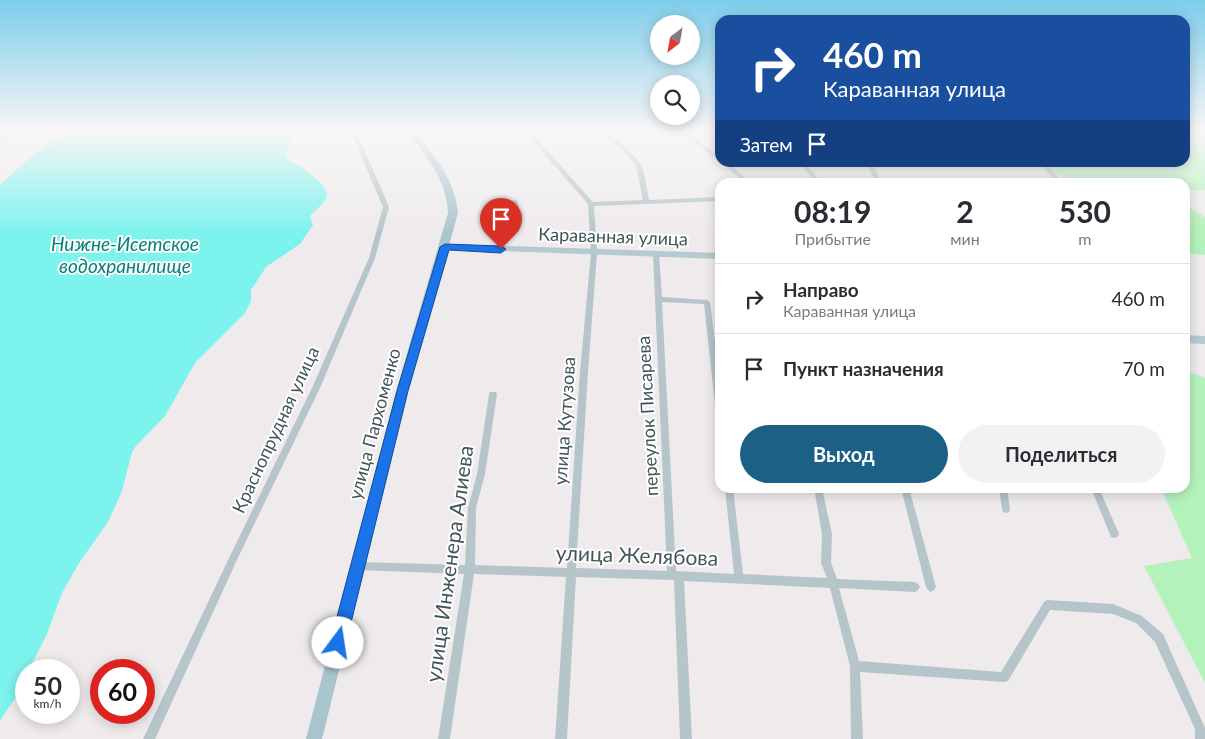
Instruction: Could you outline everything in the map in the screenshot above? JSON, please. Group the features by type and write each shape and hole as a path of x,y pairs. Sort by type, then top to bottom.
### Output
{"main road":[{"name":"улица Пархоменко","path":"314,739 402,391 445,247 453,213 451,192 443,174 436,164"}],"street":[{"name":"Краснопрудная улица","path":"149,739 316,388 372,258 386,207 368,164"},
{"path":"556,164 591,204 715,199"},
{"path":"638,164 646,201"},
{"path":"728,167 742,178"},
{"path":"805,167 815,178"},
{"path":"1045,167 1056,178"},
{"name":"улица Кутузова","path":"561,739 584,372 594,253 591,204"},
{"name":"Караванная улица","path":"445,247 715,256"},
{"name":"переулок Писарева","path":"656,254 686,739"},
{"path":"658,300 707,302 715,370"},
{"path":"1190,339 1205,340"},
{"name":"улица Инженера Алиева","path":"444,739 470,568 472,508 481,474 492,394"},
{"path":"730,493 739,578"},
{"path":"819,493 827,534 826,563 856,666 857,739"},
{"path":"906,493 931,588"},
{"path":"1004,493 1006,509"},
{"path":"1097,493 1114,534"},
{"name":"улица Желябова","path":"358,566 470,568 739,578 915,587"},
{"path":"856,666 1004,677 1047,605 1113,609 1139,619 1159,638 1200,729 1202,739"}],"green space":[{"path":"1190,164 1205,164 1205,190 1190,191 1190,178 1063,178 1048,167 1190,167"},
{"path":"1190,208 1205,217 1205,255 1190,254"},
{"path":"1190,372 1205,378 1205,683 1144,566 1192,558 1163,493 1190,493"}],"water":[{"name":"Нижне-Исетское водохранилище","path":"22,164 297,164 315,178 326,191 326,199 310,216 313,225 300,244 266,267 251,290 251,301 245,313 195,363 165,416 132,452 122,491 108,522 79,563 62,593 47,634 34,659 15,659 15,698 0,721 0,185"}],"building":[{"path":"517,200 519,209 492,212 489,203"}],"route":[{"path":"338,643 402,391 445,247 501,249"}]}
